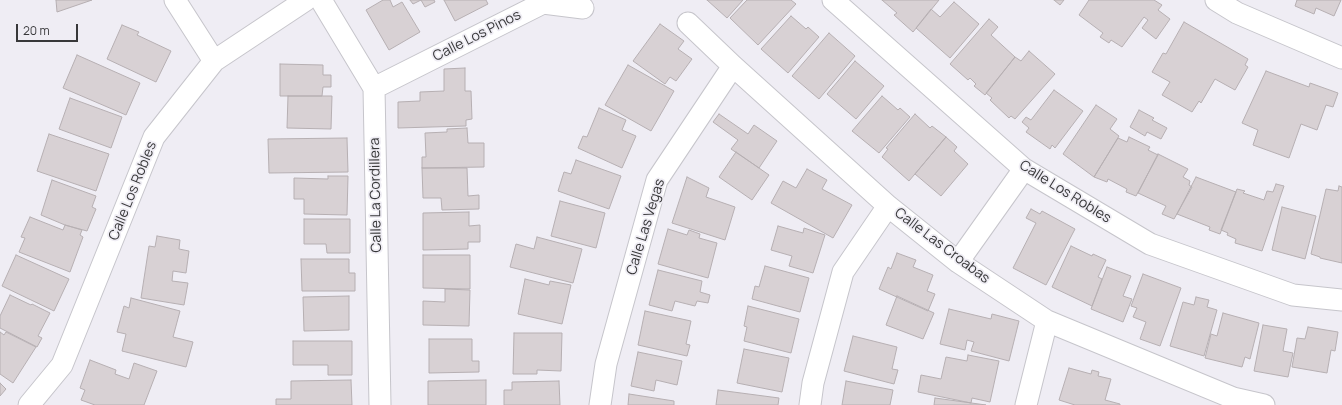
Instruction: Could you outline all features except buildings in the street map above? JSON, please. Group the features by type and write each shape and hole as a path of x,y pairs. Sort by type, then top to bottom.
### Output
{"street":[{"path":"175,0 214,61"},
{"name":"Calle Los Robles","path":"29,405 62,365 154,137 214,61 306,0"},
{"name":"Calle La Cordillera","path":"321,0 374,88 380,405"},
{"name":"Calle Los Robles","path":"833,0 1024,169 1150,244 1293,295 1342,300"},
{"path":"1216,0 1237,14 1342,58"},
{"name":"Calle Los Pinos","path":"374,88 543,3 583,8"},
{"name":"Calle Las Croabas","path":"688,23 733,66 888,206 958,262 1047,321 1232,402 1264,405"},
{"name":"Calle Las Vegas","path":"600,405 606,364 658,180 733,66"},
{"path":"958,262 1024,169"},
{"path":"810,405 813,383 844,272 888,206"},
{"path":"1026,405 1047,321"}]}
